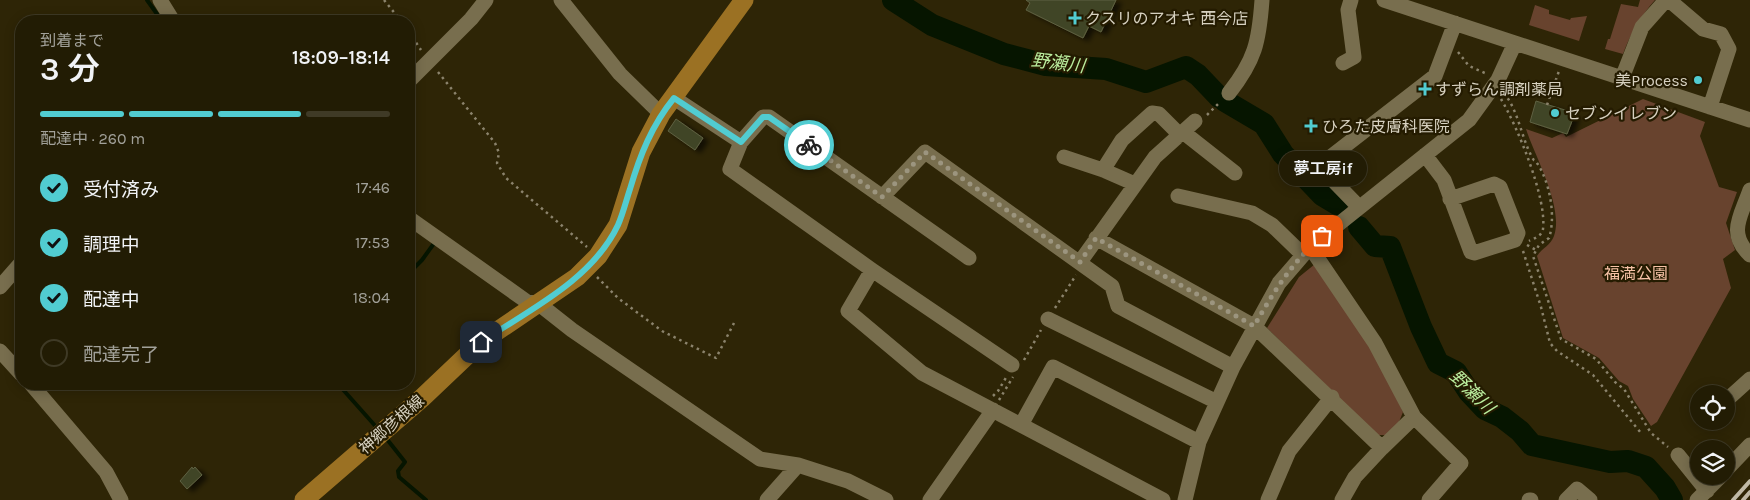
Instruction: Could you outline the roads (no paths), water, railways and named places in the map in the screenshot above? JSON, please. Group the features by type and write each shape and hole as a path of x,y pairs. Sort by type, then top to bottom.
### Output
{"main road":[{"name":"神郷彦根線","path":"304,500 422,398 481,342 577,277 593,261 618,225 642,152 661,114 744,0"}],"street":[{"path":"160,0 169,15"},
{"path":"415,74 471,19 486,0"},
{"path":"561,0 620,74 661,114"},
{"path":"1229,93 1245,72 1255,52 1262,0"},
{"path":"1343,63 1354,57 1348,10 1351,0"},
{"path":"1384,0 1515,43 1557,65 1710,107 1750,120"},
{"path":"1617,81 1642,27 1668,0 1703,29 1721,34 1729,49 1710,107"},
{"path":"1358,206 1325,172 1328,159 1435,76 1455,23"},
{"path":"1185,500 1199,442 1233,367 1279,282 1306,250 1358,206 1469,120 1501,84 1515,43"},
{"path":"674,98 741,142"},
{"path":"1103,170 1122,140 1152,112 1160,114 1235,173"},
{"path":"969,258 769,117 763,117 741,142 730,169 872,270 1018,365"},
{"path":"1081,264 1096,238 1155,157 1196,121"},
{"path":"882,197 925,152 1112,286 1118,306 1233,367"},
{"path":"1424,154 1444,180 1450,199 1471,252 1474,253 1515,240 1518,232 1500,186 1494,184 1450,199"},
{"path":"1064,157 1103,170 1135,184"},
{"path":"1178,196 1252,213 1306,250 1376,343 1414,417 1460,463 1430,499"},
{"path":"1749,197 1736,232 1741,247 1750,255"},
{"path":"415,222 526,301 539,304 572,330 760,459 798,465 848,481 886,500"},
{"path":"1096,238 1254,326 1332,398 1382,448"},
{"path":"0,288 15,270"},
{"path":"872,270 848,311 922,373 1163,500"},
{"path":"1048,319 1217,402"},
{"path":"0,351 15,367"},
{"path":"1021,425 1053,367 1199,442"},
{"path":"1735,392 1750,379"},
{"path":"35,390 106,472 121,500"},
{"path":"1268,500 1288,451 1332,398"},
{"path":"930,500 989,408"},
{"path":"1342,500 1356,476 1414,417"},
{"path":"1735,461 1750,445"},
{"path":"1678,455 1702,495 1712,485"},
{"path":"767,500 798,465"},
{"path":"1566,500 1577,489 1590,500"}],"waterway":[{"path":"147,0 158,15"},
{"name":"野瀬川","path":"893,0 932,25 1004,54 1046,65 1106,69 1146,82 1186,67 1198,75 1219,97"},
{"name":"野瀬川","path":"1225,101 1264,124 1283,154 1322,195 1337,204"},
{"name":"野瀬川","path":"1359,227 1375,246 1390,247 1421,327 1438,363 1456,372 1469,392 1485,409 1502,417 1520,431 1532,445 1610,462 1628,461 1646,467 1665,488 1672,500"},
{"path":"415,267 435,242 433,241"},
{"path":"343,390 378,429"},
{"path":"386,438 405,462 398,471 399,477 426,500"}],"railway":[{"path":"1733,500 1750,481"},
{"path":"1743,500 1750,492"}],"place":[{"name":"クスリのアオキ 西今店","path":"1075,18"},
{"name":"美Process","path":"1698,80"},
{"name":"すずらん調剤薬局","path":"1425,89"},
{"name":"セブンイレブン","path":"1555,113"},
{"name":"ひろた皮膚科医院","path":"1311,126"},
{"name":"夢工房if","path":"1322,236"}],"park label":[{"name":"福満公園","path":"1636,273"}]}
